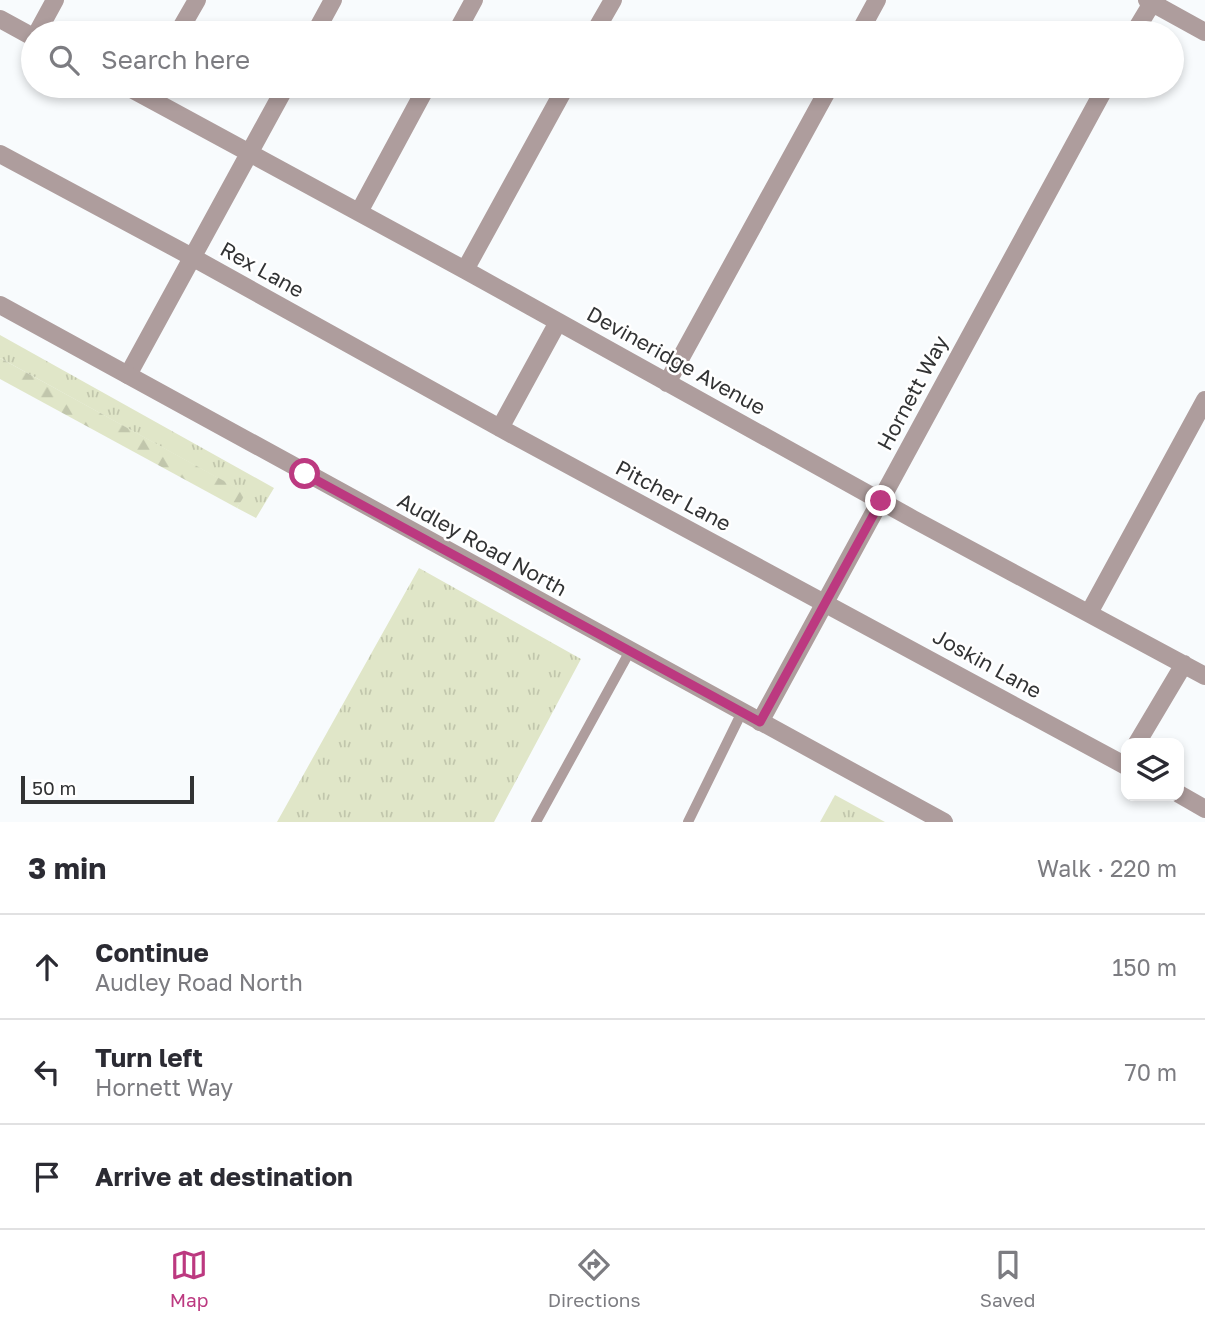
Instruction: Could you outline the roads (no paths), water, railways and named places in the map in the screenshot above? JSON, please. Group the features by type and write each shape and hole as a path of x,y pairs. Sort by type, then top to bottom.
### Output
{"street":[{"path":"43,21 55,0"},
{"path":"185,21 197,0"},
{"path":"322,21 333,0"},
{"path":"463,21 474,0"},
{"path":"601,21 613,0"},
{"path":"866,21 877,0"},
{"path":"1140,21 1149,2 1205,32"},
{"path":"0,19 21,29"},
{"name":"Devineridge Avenue","path":"158,98 248,154 359,212 881,501 1205,676"},
{"path":"128,375 279,98"},
{"path":"359,212 421,98"},
{"path":"465,270 559,98"},
{"path":"667,383 823,98"},
{"name":"Hornett Way","path":"760,722 1099,98"},
{"name":"Rex Lane","path":"0,154 500,428"},
{"name":"Audley Road North","path":"0,305 944,822"},
{"path":"500,428 558,322"},
{"path":"1089,614 1205,400"},
{"name":"Pitcher Lane","path":"500,428 826,603"},
{"name":"Joskin Lane","path":"826,603 1121,761"},
{"path":"1140,738 1184,664"},
{"path":"1184,797 1205,809"}],"lane":[{"path":"536,822 630,651"},
{"path":"688,822 742,712"}]}
